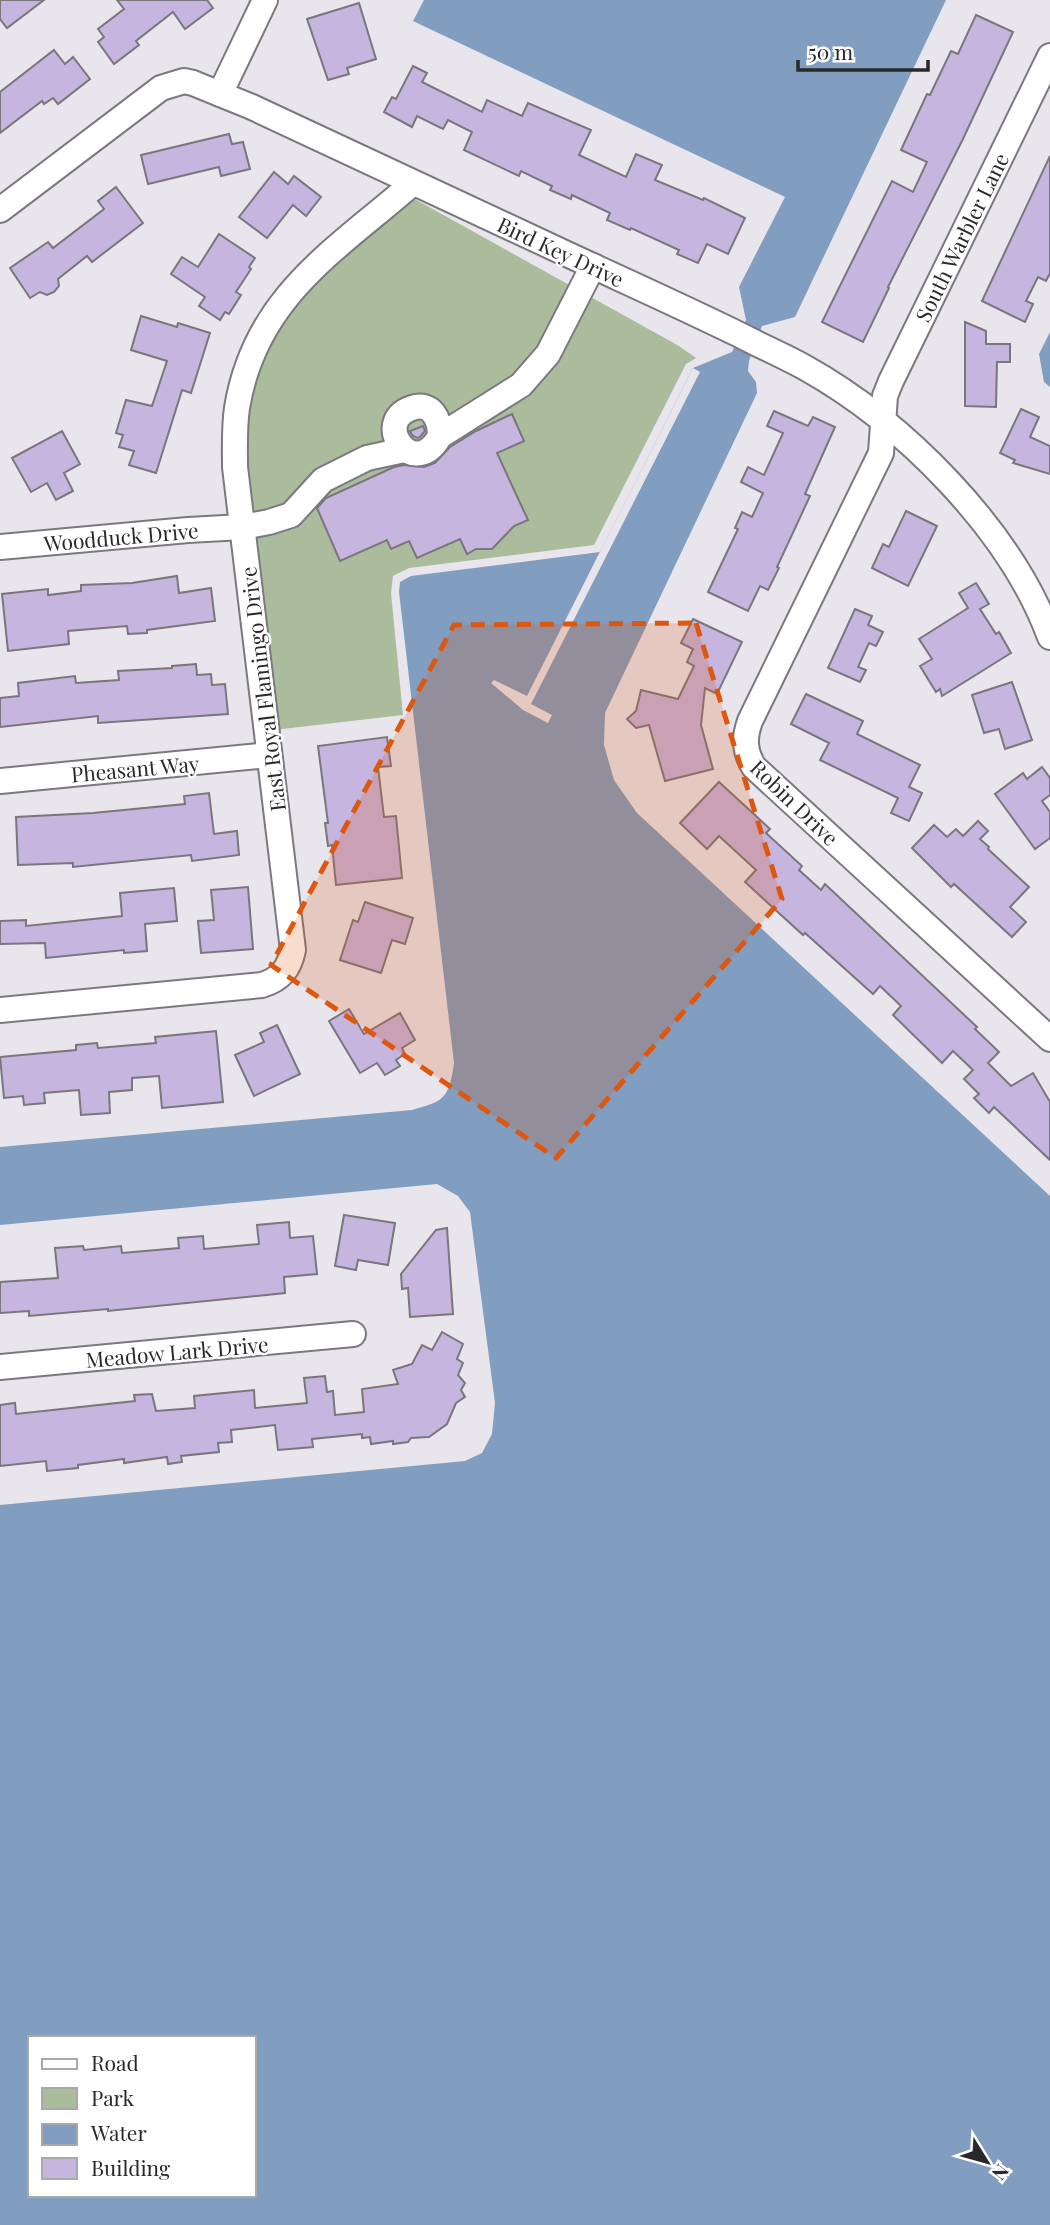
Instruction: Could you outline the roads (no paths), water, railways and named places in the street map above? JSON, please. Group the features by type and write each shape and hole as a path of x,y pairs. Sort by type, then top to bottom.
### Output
{"street":[{"path":"219,94 265,0"},
{"name":"South Warbler Lane","path":"883,421 891,381 1050,56"},
{"name":"Bird Key Drive","path":"0,210 161,88 184,81 252,107 692,312 804,367 841,390 883,421 942,474 970,506 1025,585 1050,636"},
{"name":"East Royal Flamingo Drive","path":"0,1010 262,985 283,974 290,962 293,950 235,467 235,427 241,387 254,349 274,314 299,281 326,255 413,183"},
{"path":"440,436 522,385 548,354 593,266"},
{"path":"416,406 430,410 440,422 440,436 435,446 426,452 415,454 404,450 395,439 394,424 402,411 416,406"},
{"name":"Robin Drive","path":"883,421 881,453 750,720 745,743 748,757 754,767 1050,1039"},
{"name":"Woodduck Drive","path":"0,547 243,527 291,515 323,480 367,458 404,450"},
{"name":"Pheasant Way","path":"0,781 270,755"},
{"name":"Meadow Lark Drive","path":"0,1367 353,1334"}],"water":[{"path":"424,0 946,0 795,317 762,326 748,371 756,382 757,393 605,713 604,745 614,780 637,813 1050,1196 1050,2225 0,2225 0,1505 465,1461 482,1453 492,1434 495,1403 470,1212 458,1196 437,1184 0,1225 0,1147 412,1110 432,1104 444,1096 450,1084 454,1063 399,592 400,582 411,576 600,552 693,368 732,352 746,320 739,287 785,197 413,21"},
{"path":"1050,332 1050,387 1044,382 1039,354"}]}
